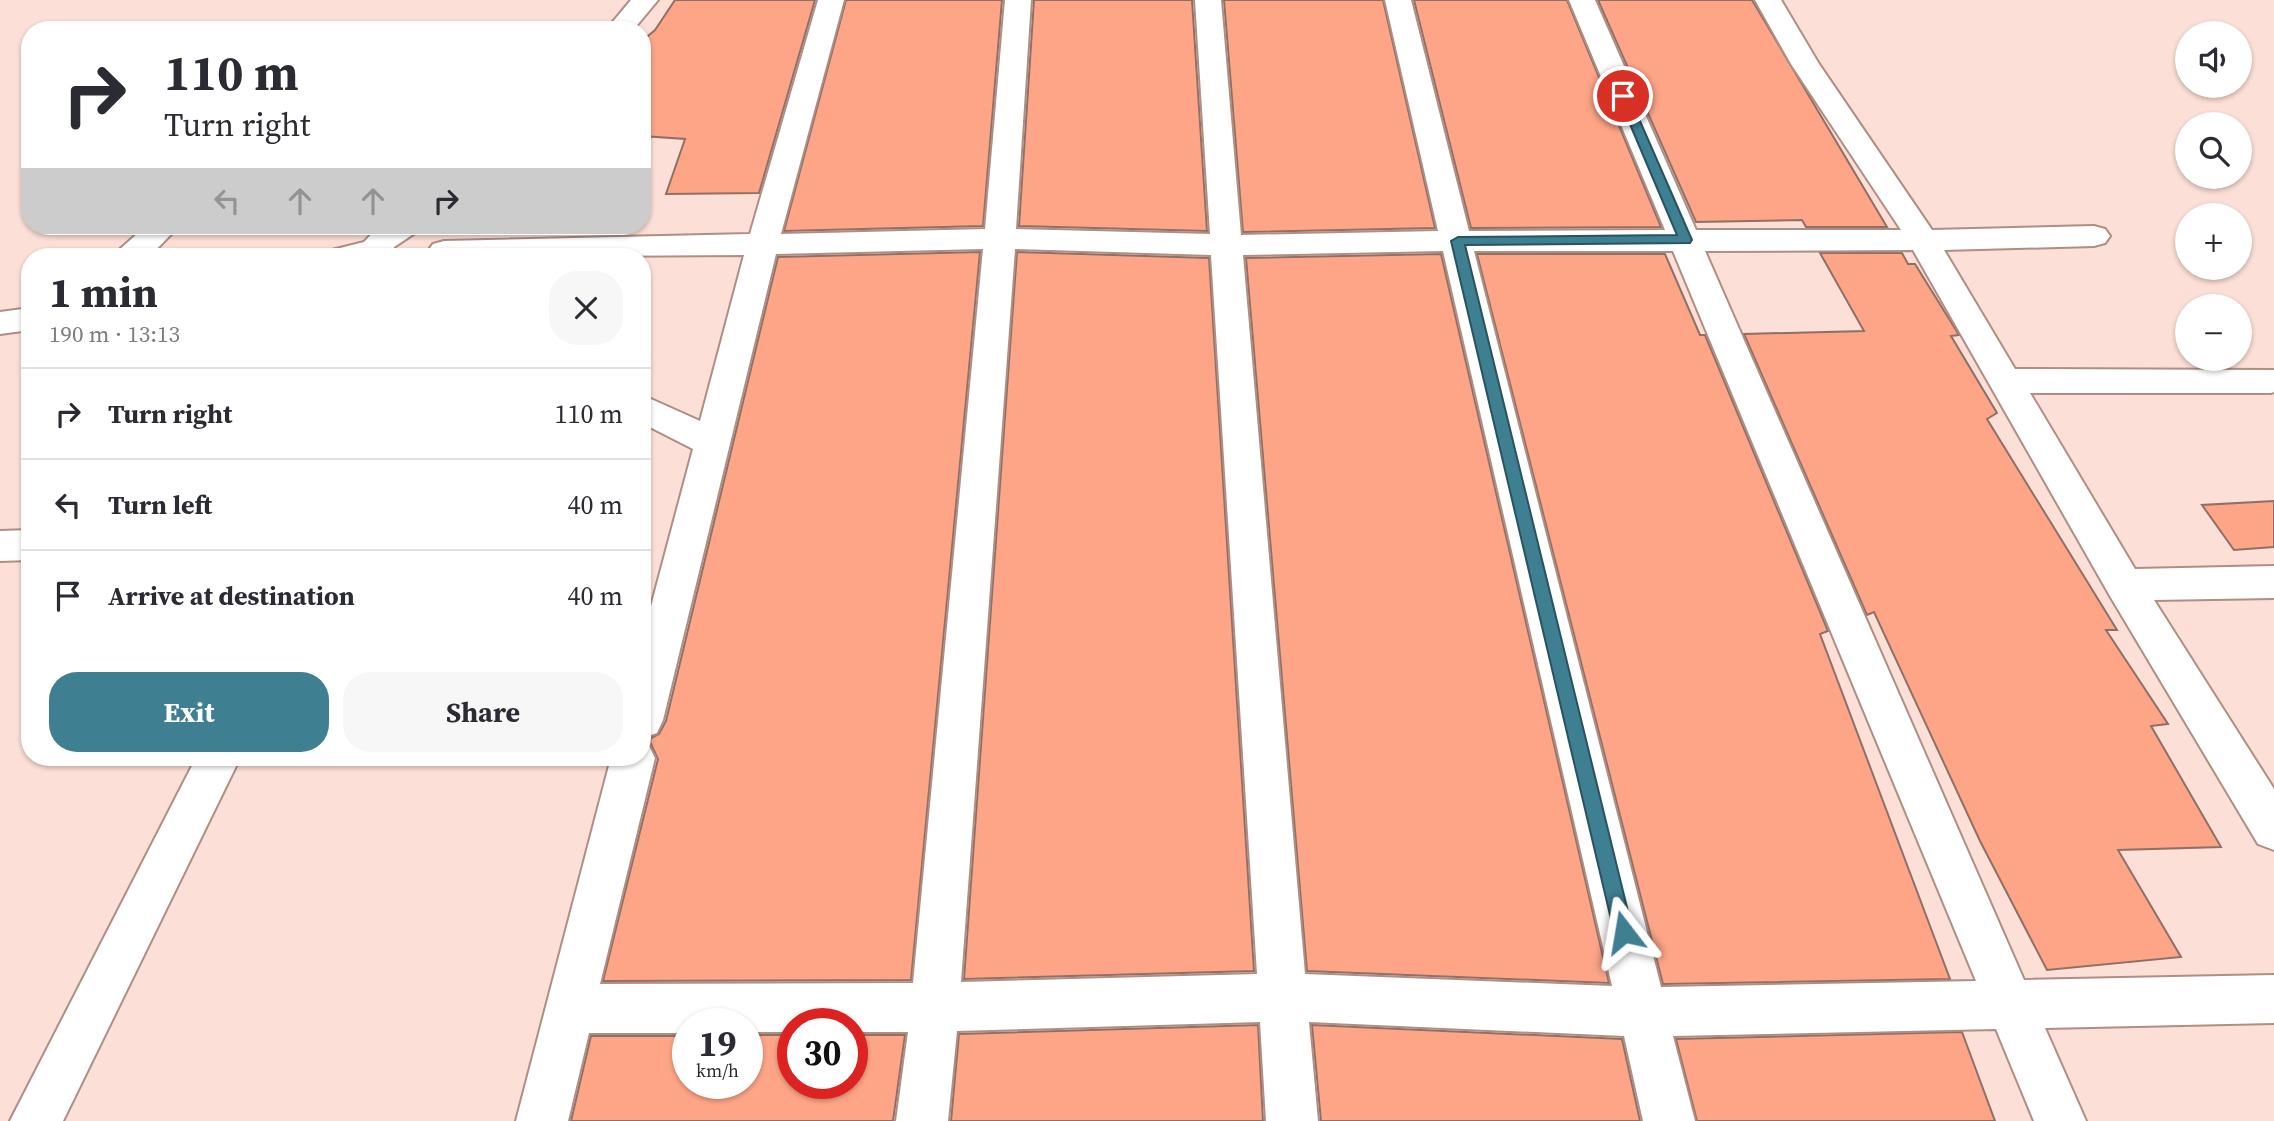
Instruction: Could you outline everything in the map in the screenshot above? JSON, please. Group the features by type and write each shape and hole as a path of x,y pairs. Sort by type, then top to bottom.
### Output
{"street":[{"path":"626,21 645,0"},
{"path":"651,684 763,243 831,0"},
{"path":"922,1121 1000,239 1018,0"},
{"path":"1208,0 1293,1121"},
{"path":"1398,0 1669,1121"},
{"path":"1582,0 2060,1121"},
{"path":"1768,0 1805,64 1923,240 2124,585 2274,829"},
{"path":"140,248 154,235"},
{"path":"441,245 1000,239 1228,245 1458,241 1923,240 2094,236"},
{"path":"368,248 387,241"},
{"path":"0,323 21,320"},
{"path":"2007,381 2271,381"},
{"path":"651,412 712,442"},
{"path":"0,546 21,545"},
{"path":"2124,585 2274,583"},
{"path":"36,1121 214,766"},
{"path":"542,1121 631,766"},
{"path":"570,1009 934,1007 1285,997 1643,1012 2274,999"}],"building":[{"path":"675,0 815,0 759,193 666,194 685,139 651,137 651,33"},
{"path":"846,0 1002,0 983,226 784,231"},
{"path":"1034,0 1192,0 1207,231 1019,226"},
{"path":"1224,0 1383,0 1435,228 1243,232"},
{"path":"1414,0 1567,0 1661,227 1471,228"},
{"path":"1598,0 1752,0 1887,227 1806,227 1802,220 1696,222"},
{"path":"980,252 911,980 603,981 658,759 651,738 659,734 666,721 778,257"},
{"path":"1017,252 1209,258 1254,971 964,979"},
{"path":"1820,253 1902,253 1908,264 1915,264 1959,335 1951,336 1997,413 1987,419 2117,630 2106,630 2168,724 2151,726 2221,847 2118,850 2181,957 2047,970 1980,841 1874,612 1867,615 1744,334 1864,331"},
{"path":"1441,254 1609,983 1307,971 1246,258"},
{"path":"1477,254 1665,254 1700,335 1705,335 1828,631 1820,634 1950,979 1663,984"},
{"path":"2274,501 2274,547 2234,550 2202,505"},
{"path":"1258,1025 1263,1121 951,1121 959,1034"},
{"path":"1312,1025 1622,1039 1640,1121 1321,1121"},
{"path":"1962,1032 1995,1121 1697,1121 1676,1039"},
{"path":"763,1035 777,1035 777,1099 868,1099 868,1035 905,1035 893,1121 571,1121 591,1036 672,1036 672,1099 763,1099"}],"route":[{"path":"1623,96 1685,240 1458,241 1624,932"}]}
